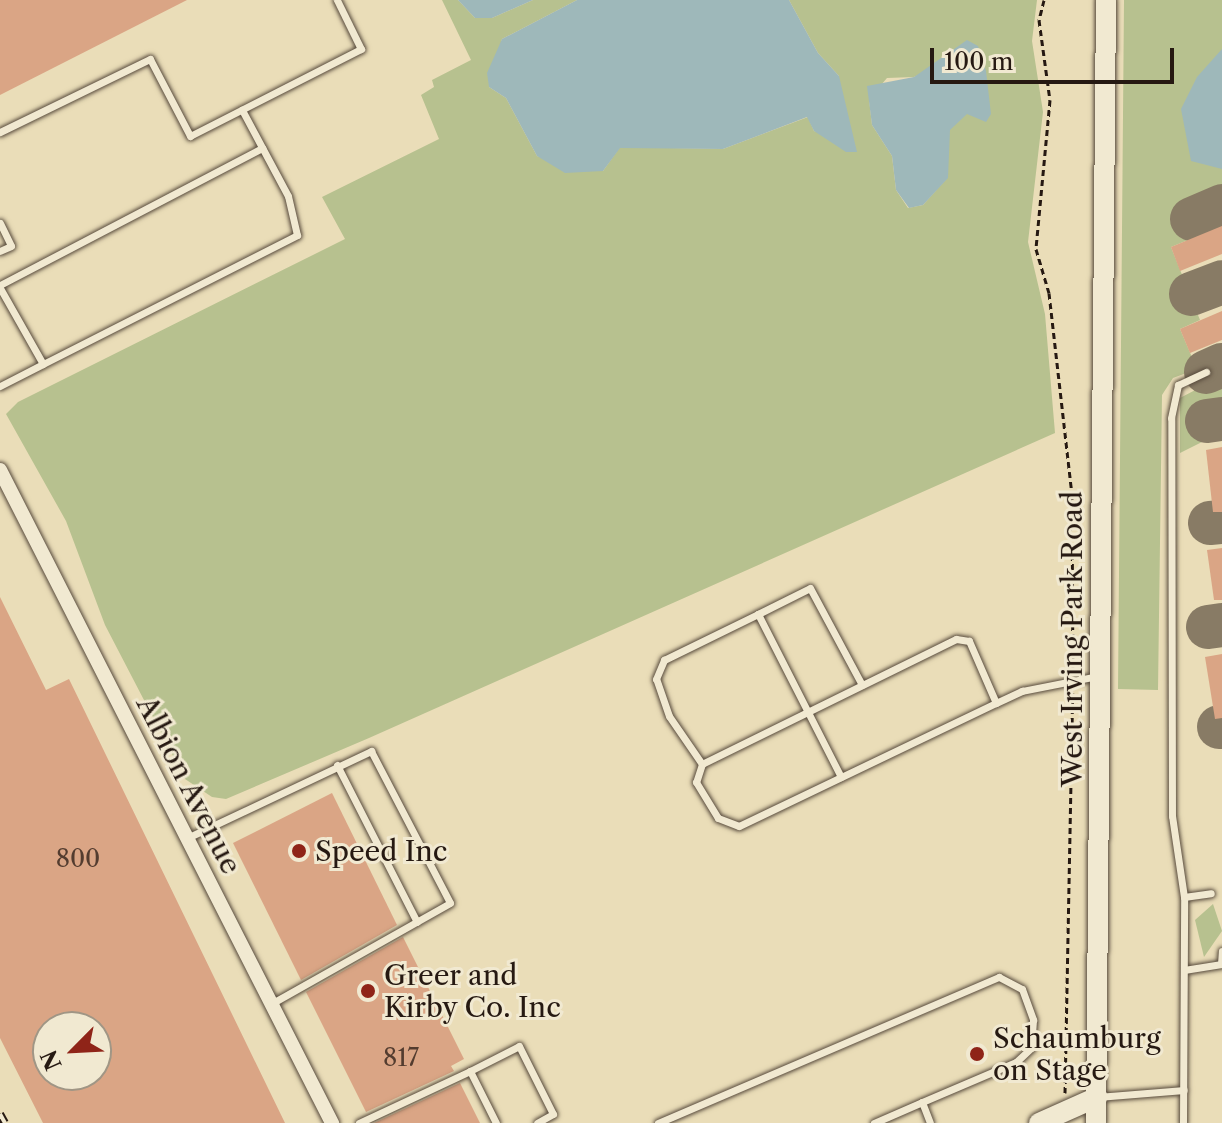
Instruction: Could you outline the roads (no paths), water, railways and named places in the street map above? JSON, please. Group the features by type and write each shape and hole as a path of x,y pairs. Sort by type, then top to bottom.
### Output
{"main road":[{"name":"West Irving Park Road","path":"1096,1123 1106,0"},
{"path":"1039,1123 1097,1097"}],"street":[{"name":"Albion Avenue","path":"0,470 332,1123"}],"lane":[{"path":"0,132 150,59 190,136 361,49 337,0"},
{"path":"0,386 297,235 288,196 242,110"},
{"path":"43,364 0,286 262,148"},
{"path":"0,223 11,246 0,251"},
{"path":"1183,1123 1184,897 1172,816 1171,418 1178,385 1206,372"},
{"path":"702,764 669,716 656,679 664,660 810,588 862,685"},
{"path":"758,614 841,777"},
{"path":"996,703 969,641 956,639 702,764 696,782 704,802 718,818 739,826 996,703 1073,676 1100,676"},
{"path":"187,838 371,751 450,903 271,1004"},
{"path":"337,765 417,922"},
{"path":"1184,897 1211,893"},
{"path":"1184,970 1222,964 1222,951"},
{"path":"658,1123 999,977 1022,989 1033,1020 1031,1048 1016,1062 874,1123"},
{"path":"359,1123 519,1046 553,1114 537,1123"},
{"path":"470,1071 496,1123"},
{"path":"1097,1097 1184,1090"},
{"path":"922,1102 930,1123"}],"water":[{"path":"458,0 533,0 492,18 475,18"},
{"path":"577,0 789,0 818,53 839,76 857,152 846,152 814,131 807,117 723,149 620,148 603,171 565,173 537,156 506,98 489,87 487,73 502,39"},
{"path":"967,40 978,46 986,71 991,114 986,122 967,114 950,130 948,178 923,205 909,208 896,190 892,156 872,125 867,86 914,77"},
{"path":"1222,49 1222,169 1191,161 1181,109 1197,77"}],"railway":[{"path":"0,1114 5,1123"}],"place":[{"name":"Speed Inc","path":"299,851"},
{"name":"Greer and Kirby Co. Inc","path":"368,991"},
{"name":"Schaumburg on Stage","path":"977,1054"}]}
